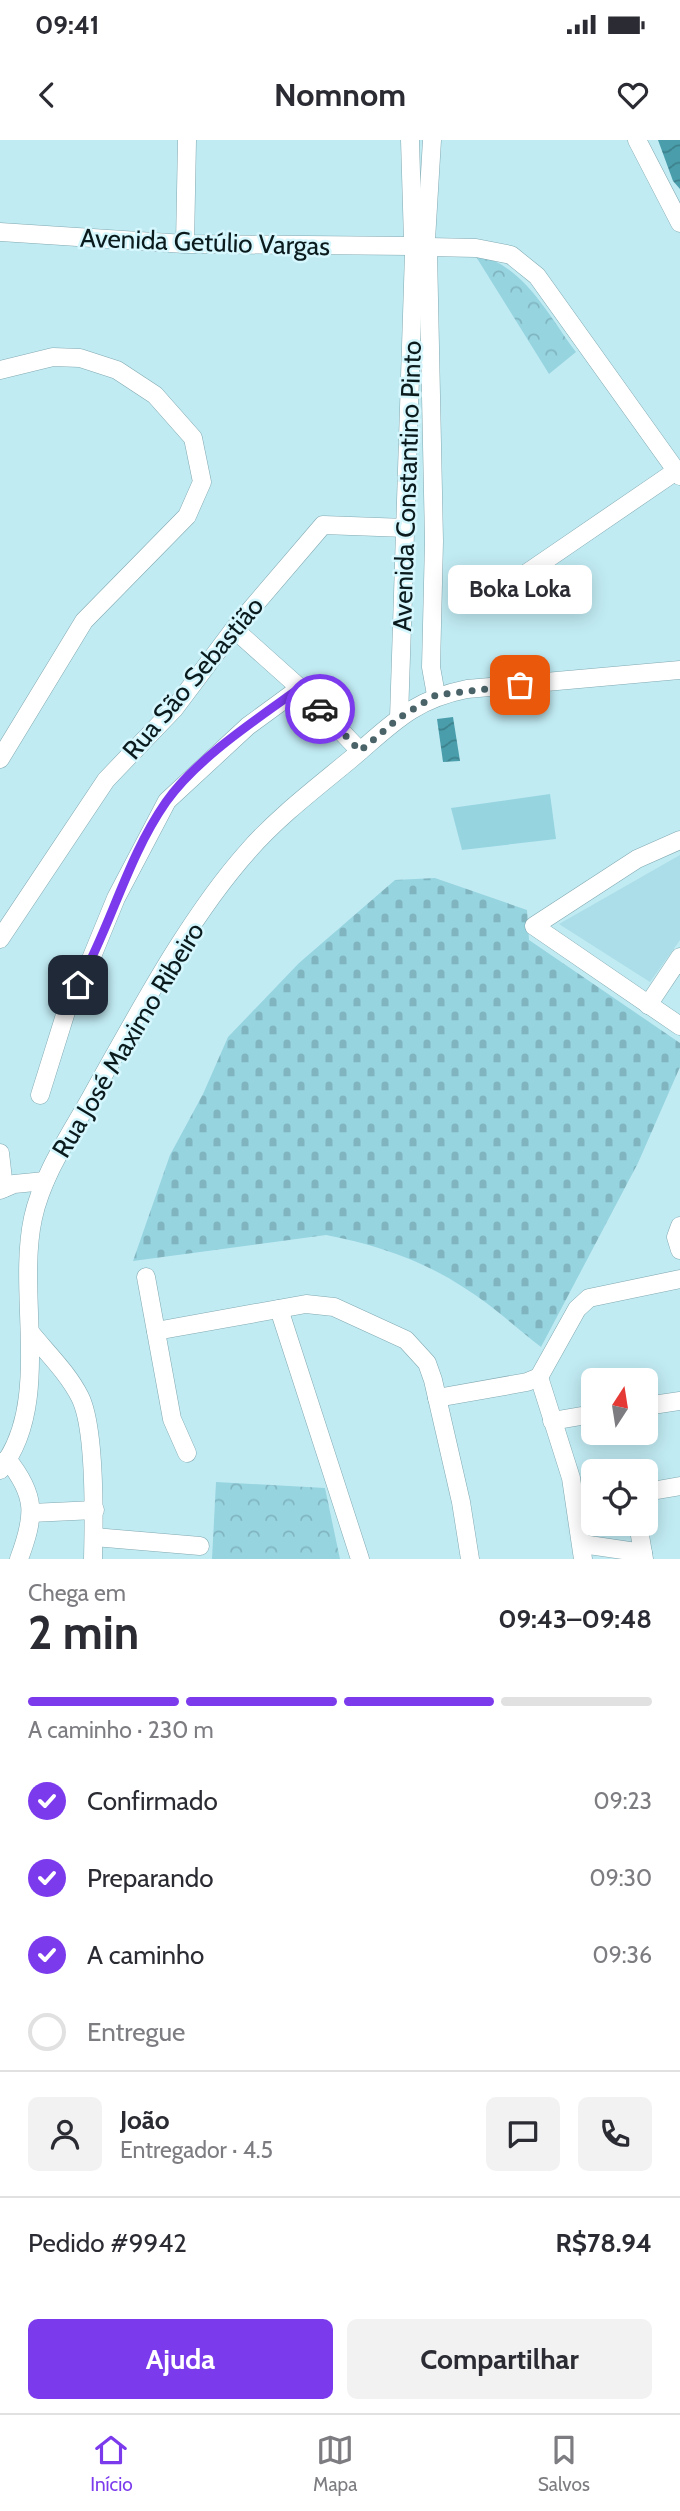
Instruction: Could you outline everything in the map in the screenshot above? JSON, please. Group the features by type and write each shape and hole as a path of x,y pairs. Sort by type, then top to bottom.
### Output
{"street":[{"path":"186,244 187,140"},
{"name":"Avenida Constantino Pinto","path":"410,140 420,246 434,581 431,667 436,695"},
{"name":"Avenida Constantino Pinto","path":"420,246 432,140"},
{"path":"637,140 680,223"},
{"name":"Avenida Getúlio Vargas","path":"0,232 186,244 476,248 511,255 537,276 678,474"},
{"name":"Avenida Constantino Pinto","path":"399,718 406,528 421,272"},
{"path":"0,370 53,357 80,358 117,370 155,395 193,439 202,482 187,516 84,621 0,760"},
{"path":"521,577 678,474"},
{"name":"Rua São Sebastião","path":"0,939 106,780 174,709 234,629 323,526 406,528"},
{"path":"405,582 434,581"},
{"path":"234,629 300,688 360,751"},
{"name":"Rua José Maximo Ribeiro","path":"2,1462 19,1440 26,1395 30,1332 27,1256 33,1217 45,1181 152,989 222,884 274,824 399,718 436,695 680,670"},
{"path":"40,1095 70,999 86,971 116,898 167,801 248,726 300,688"},
{"path":"680,840 637,859 534,926 680,1026"},
{"path":"648,1005 680,957"},
{"path":"662,982 680,981"},
{"path":"0,1153 2,1189 45,1181"},
{"path":"680,1226 676,1237 680,1250"},
{"path":"146,1277 172,1419 187,1453"},
{"path":"437,1398 527,1382 539,1377 577,1309 589,1298 680,1279"},
{"path":"156,1331 306,1304 334,1307 406,1340 427,1363 461,1502 470,1559"},
{"path":"279,1309 360,1559"},
{"path":"30,1332 80,1397 87,1416 94,1510 93,1559"},
{"path":"539,1377 570,1478 582,1551 644,1556 640,1536"},
{"path":"658,1404 680,1401"},
{"path":"552,1421 581,1416"},
{"path":"2,1462 28,1488 32,1513 29,1534 19,1559"},
{"path":"658,1490 680,1486"},
{"path":"32,1513 94,1510"},
{"path":"94,1537 200,1546"}],"shaded area":[{"path":"680,855 680,940 650,982 559,924"}],"green space":[{"path":"475,255 492,260 521,279 576,352 549,374"},
{"path":"550,794 556,839 462,850 451,808"},
{"path":"435,878 527,910 529,940 680,1043 680,1067 638,1163 541,1347 483,1301 447,1277 380,1248 326,1235 133,1261 170,1155 203,1094 228,1037 299,963 395,880"},
{"path":"216,1482 325,1488 340,1559 212,1559"}],"water":[{"path":"658,140 680,140 680,189 673,181"},
{"path":"453,717 460,761 443,762 437,719"}],"way so far":[{"path":"320,709 360,751 399,718 436,695 520,685"}],"place":[{"name":"Boka Loka","path":"520,685"}],"route":[{"path":"78,985 116,898 167,801 248,726 300,688 320,709"}]}
